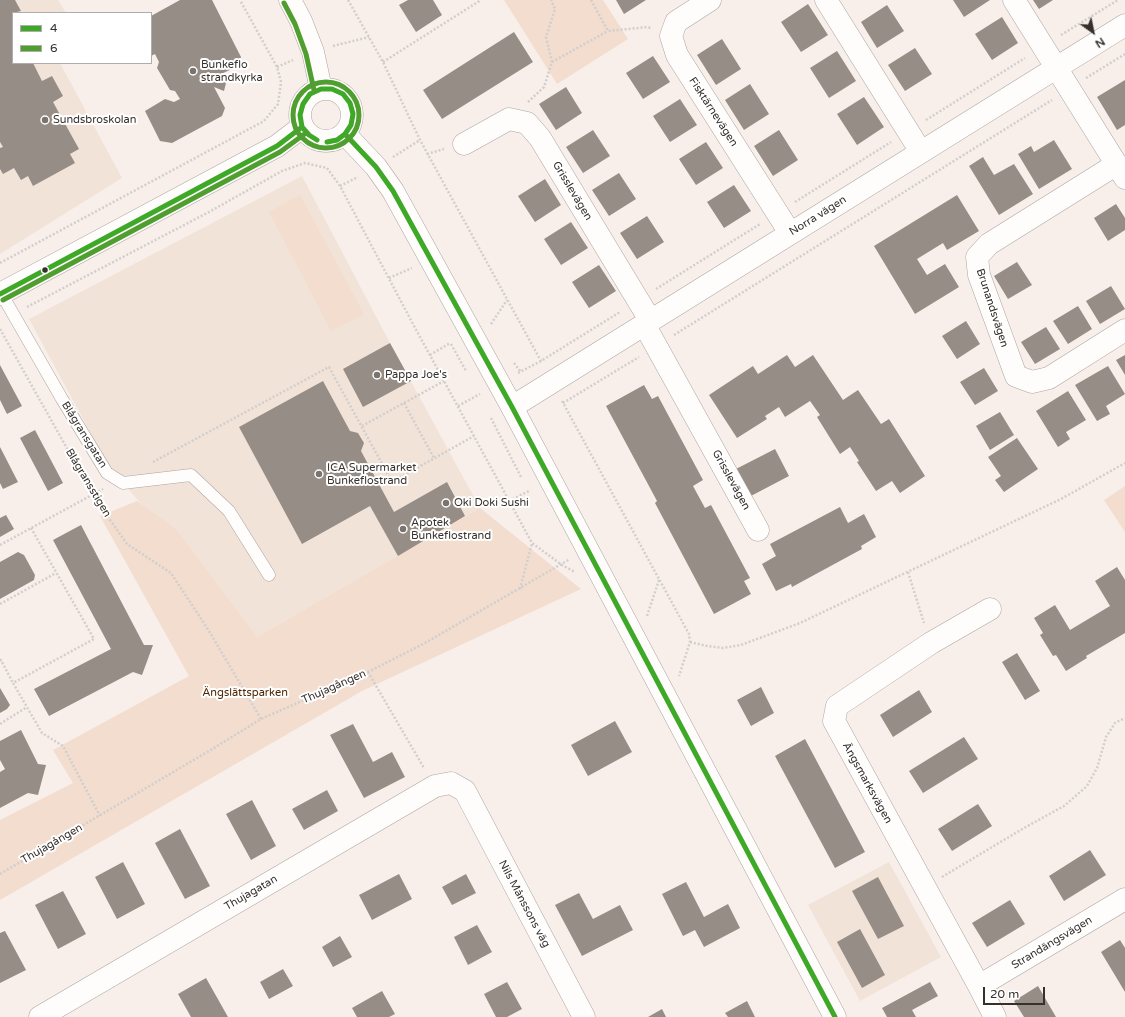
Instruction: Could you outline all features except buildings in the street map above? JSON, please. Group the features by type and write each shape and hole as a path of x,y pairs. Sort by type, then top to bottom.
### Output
{"street":[{"path":"290,0 301,21 313,52 321,89"},
{"path":"671,36 676,22 710,0"},
{"path":"826,0 921,152"},
{"name":"Brunandsvägen","path":"1014,0 1121,171 989,244 977,257 979,275 1016,376 1032,382 1049,378 1125,330"},
{"name":"Norra vägen","path":"512,407 1125,25"},
{"name":"Fisktärnevägen","path":"671,36 677,55 790,233"},
{"path":"321,89 332,90 342,94 350,103 353,114 351,125 345,134 337,140 327,142 317,140 309,135 302,127 300,115 303,104 310,94 321,89"},
{"path":"464,144 509,118"},
{"name":"Grisslevägen","path":"509,118 527,123 540,138 638,300 657,346 758,530"},
{"path":"1,294 277,146 302,127"},
{"path":"345,134 376,167 393,191 512,407 835,1017"},
{"name":"Ängsmarksvägen","path":"990,609 931,643 837,706 834,721 995,1017"},
{"name":"Thujagatan","path":"40,1017 435,786 451,783 464,791"},
{"name":"Nils Månssons väg","path":"464,791 584,1017"},
{"name":"Strandängsvägen","path":"979,986 1125,899"}],"lane":[{"name":"Blågransgatan","path":"1,294 107,473 120,480"},
{"path":"120,480 123,483 192,475 229,511 269,575"}],"path":[{"path":"0,263 264,121 278,104 281,82 277,67 240,0"},
{"path":"348,0 383,62 420,140 689,634 690,642 679,676"},
{"path":"383,62 481,0"},
{"path":"509,118 544,87 552,62 546,37 555,9 551,0"},
{"path":"591,0 608,31"},
{"path":"541,361 1118,0"},
{"path":"552,62 608,31 648,27 671,36"},
{"path":"563,403 1125,54"},
{"path":"14,314 282,172 305,163 326,168 340,186 532,543 562,565"},
{"path":"389,278 413,267 416,274"},
{"path":"491,324 507,300"},
{"name":"Blågransstigen","path":"0,329 93,494 127,544 171,573 209,631 261,719"},
{"path":"446,336 469,377"},
{"path":"430,355 450,343"},
{"path":"148,465 329,367 392,482 474,436"},
{"path":"362,426 444,381"},
{"path":"476,389 480,394"},
{"path":"404,403 434,458"},
{"path":"490,415 521,477"},
{"path":"690,642 723,648 742,645 800,623 1061,499 1125,463"},
{"path":"0,546 120,480"},
{"path":"509,501 529,491"},
{"path":"13,683 94,639 31,528"},
{"path":"520,589 532,543"},
{"name":"Thujagången","path":"0,874 261,719 368,672 425,644 587,550"},
{"path":"908,572 931,643"},
{"path":"0,604 56,573"},
{"path":"650,622 647,615 660,580"},
{"path":"0,660 42,734 63,746 100,816"},
{"path":"676,669 680,681"},
{"path":"368,672 435,786"},
{"path":"0,724 27,707"},
{"path":"925,887 1064,806 1087,786 1097,768 1106,737 1115,724 1125,718"}],"shaded area":[{"name":"Sundsbroskolan","path":"0,0 58,0 65,12 12,12 12,64 61,64 122,178 0,254"},
{"path":"302,176 390,343 480,508 257,637 109,467 29,319"},
{"path":"889,862 941,957 860,1001 808,905"}],"green space":[{"path":"504,0 603,0 628,39 557,84"},
{"path":"300,195 364,314 331,331 269,212"},
{"path":"1125,486 1125,532 1104,500"},
{"name":"Ängslättsparken","path":"137,501 176,529 257,637 480,508 581,589 362,691 0,900 0,820 73,783 53,750 189,676 100,516"}],"transit line":[{"name":"6","path":"284,3 295,24 306,54 314,90"},
{"name":"6","path":"320,82 332,82 339,84 350,91 357,102 359,115 357,128 350,139 339,146 332,148 320,148 313,146 302,139 295,128 293,121 293,109 295,102 302,91 313,84 320,82"},
{"name":"4","path":"317,140 309,135 302,127 300,115 303,104 310,94 321,89 332,89 343,94 350,103 353,114 351,125 345,134 337,140 327,142"},
{"name":"4","path":"0,294 277,146 302,127"},
{"name":"6","path":"3,300 280,152 306,133"},
{"name":"4","path":"345,134 376,167 393,191 512,407 835,1017"}],"place":[{"name":"Bunkeflo strandkyrka","path":"193,71"},
{"name":"Sundsbroskolan","path":"45,120"},
{"name":"Pappa Joe's","path":"377,375"},
{"name":"ICA Supermarket Bunkeflostrand","path":"319,474"},
{"name":"Oki Doki Sushi","path":"446,503"},
{"name":"Apotek Bunkeflostrand","path":"403,529"}]}
